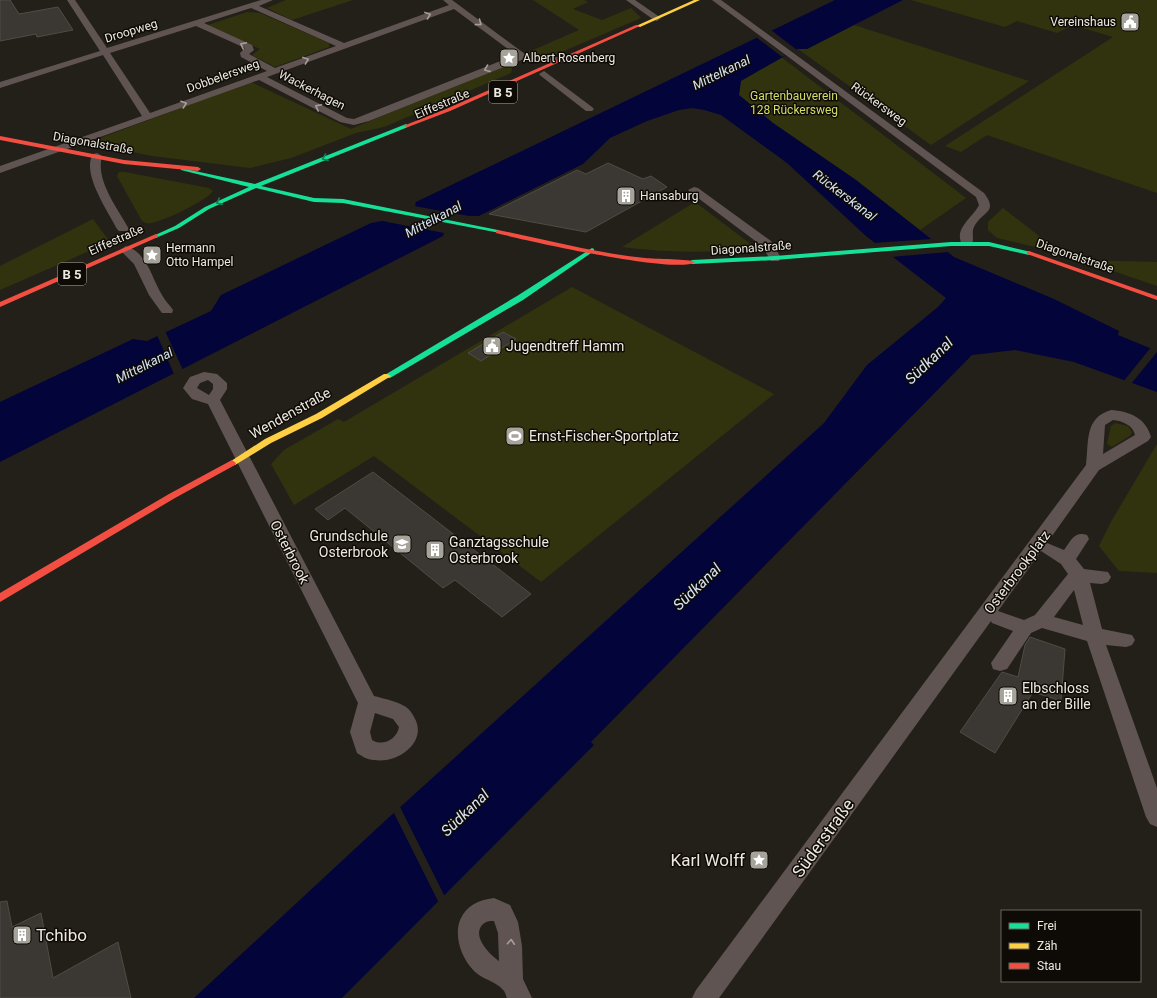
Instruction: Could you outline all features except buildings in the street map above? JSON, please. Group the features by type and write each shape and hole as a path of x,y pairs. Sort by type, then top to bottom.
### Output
{"street":[{"path":"71,0 147,116"},
{"name":"Droopweg","path":"0,85 269,0"},
{"path":"630,0 656,18"},
{"name":"Eiffestraße","path":"0,305 177,227 207,208 255,186 441,112 698,0"},
{"name":"Eiffestraße","path":"350,158 716,0"},
{"name":"Rückersweg","path":"716,0 790,53 980,195 985,202 985,205 968,227 966,232 967,243"},
{"path":"451,3 523,56 558,60 583,58"},
{"name":"Dobbelersweg","path":"0,170 344,46 451,3"},
{"path":"252,6 344,46"},
{"name":"Wackerhagen","path":"197,23 249,47 250,50 244,53 244,55 275,71"},
{"path":"523,56 524,75"},
{"name":"Eiffestraße","path":"354,122 365,119 523,56"},
{"path":"544,74 589,108"},
{"name":"Wackerhagen","path":"260,77 344,120 354,122"},
{"name":"Diagonalstraße","path":"0,138 97,156 183,169 314,200 343,201"},
{"path":"97,156 94,162 96,173 123,229"},
{"name":"Diagonalstraße","path":"183,169 223,170 322,193 343,201 401,214 641,260 675,263 775,258 967,243 995,245 1024,251 1067,265 1157,298"},
{"path":"261,197 289,185"},
{"path":"694,190 767,244 775,258"},
{"name":"Eiffestraße","path":"177,227 210,218"},
{"path":"126,250 138,259 158,302 167,310"},
{"name":"Wendenstraße","path":"0,598 172,496 268,441 318,416 520,298 592,250"},
{"name":"Osterbrook","path":"213,400 368,703"},
{"name":"Osterbrookplatz","path":"940,677 1094,466"},
{"path":"1067,559 1081,540"},
{"path":"1048,549 1067,559 1079,575 1095,636 1157,817"},
{"path":"1000,663 1025,628 1041,620 1072,580 1079,575 1102,577"},
{"path":"998,618 1025,628"},
{"path":"1041,620 1095,636 1126,640"},
{"name":"Süderstraße","path":"704,998 940,677"}],"green space":[{"path":"286,0 353,0 292,20 267,8"},
{"path":"533,0 584,0 588,2 573,9 602,20 631,8 641,18 550,57 526,53 579,30"},
{"path":"911,0 1157,0 1157,193 987,135 961,152 945,146 1113,37 1073,25 1057,33 1017,21 1005,27"},
{"path":"247,12 260,13 329,43 329,47 275,67 252,55 260,49 208,25"},
{"name":"Gartenbauverein 128 Rückersweg","path":"854,25 1029,81 931,145 798,49 807,49"},
{"name":"Gartenbauverein 128 Rückersweg","path":"781,57 966,198 920,230 856,180 773,123 739,95 740,81"},
{"path":"514,60 511,73 384,127 356,133 291,158 250,168 152,156 98,145 99,139 103,137 251,82 351,129"},
{"path":"119,172 209,188 213,191 202,200 184,210 165,219 146,223 142,221 117,176"},
{"path":"695,202 756,248 689,252 622,247"},
{"path":"1003,208 1061,253 997,238 988,230 988,222"},
{"path":"93,219 110,242 0,290 0,266"},
{"path":"1081,260 1157,262 1157,286"},
{"name":"Ernst-Fischer-Sportplatz","path":"572,287 774,394 541,582 374,456 294,505 271,464 284,450 338,419 344,422"},
{"path":"1115,423 1128,426 1132,432 1131,435 1112,447 1107,444 1111,426"},
{"path":"1157,444 1157,573 1119,571 1099,546 1112,520"}],"water":[{"path":"835,0 903,0 807,49 797,49 741,81 739,95 773,123 856,180 954,257 1054,299 1119,331 1118,335 1157,351 1157,392 1074,362 1015,350 972,355 591,742 594,745 342,998 194,998 386,820 824,423 867,365 938,307 946,298 866,236 787,163 721,115 692,108 679,110 647,121 610,138 583,164 479,216 468,216 442,232 444,233 443,236 0,462 0,402 133,339 147,341 211,311 221,295 371,223 382,221 389,222 416,206 416,202"}],"pier":[{"path":"771,30 797,50 782,57 756,37"},
{"path":"414,206 469,216 444,233 387,222"},
{"path":"932,239 948,252 891,257 873,243"},
{"path":"165,331 183,370 174,374 157,335"},
{"path":"1152,346 1157,348 1157,352 1131,384 1123,382"},
{"path":"399,805 445,897 439,903 393,811"}],"traffic: fast":[{"path":"156,236 177,227 207,208 269,180 406,126"},
{"path":"183,169 314,200 343,201 498,232"},
{"path":"692,262 775,258 951,244 989,244 1029,253"},
{"path":"387,376 520,298 592,250"}],"traffic: slow":[{"path":"638,26 698,0"},
{"path":"232,463 268,441 319,416 387,376"}],"traffic: jam":[{"path":"406,126 448,110 638,26"},
{"path":"0,138 124,162 198,169"},
{"path":"498,232 570,248 620,257 669,262 692,262"},
{"path":"0,305 156,236"},
{"path":"1029,253 1157,298"},
{"path":"0,598 172,496 232,463"}],"place":[{"name":"Vereinshaus","path":"1130,22"},
{"name":"Albert Rosenberg","path":"509,58"},
{"name":"Hansaburg","path":"626,196"},
{"name":"Hermann Otto Hampel","path":"152,255"},
{"name":"Jugendtreff Hamm","path":"492,346"},
{"name":"Ernst-Fischer-Sportplatz","path":"515,436"},
{"name":"Grundschule Osterbrook","path":"402,544"},
{"name":"Ganztagsschule Osterbrook","path":"435,550"},
{"name":"Elbschloss an der Bille","path":"1008,696"},
{"name":"Karl Wolff","path":"759,860"},
{"name":"Tchibo","path":"22,935"}],"water label":[{"name":"Mittelkanal","path":"721,72"},
{"name":"Rückerskanal","path":"845,195"},
{"name":"Mittelkanal","path":"433,219"},
{"name":"Südkanal","path":"929,361"},
{"name":"Mittelkanal","path":"144,365"},
{"name":"Südkanal","path":"697,587"},
{"name":"Südkanal","path":"465,813"}]}
